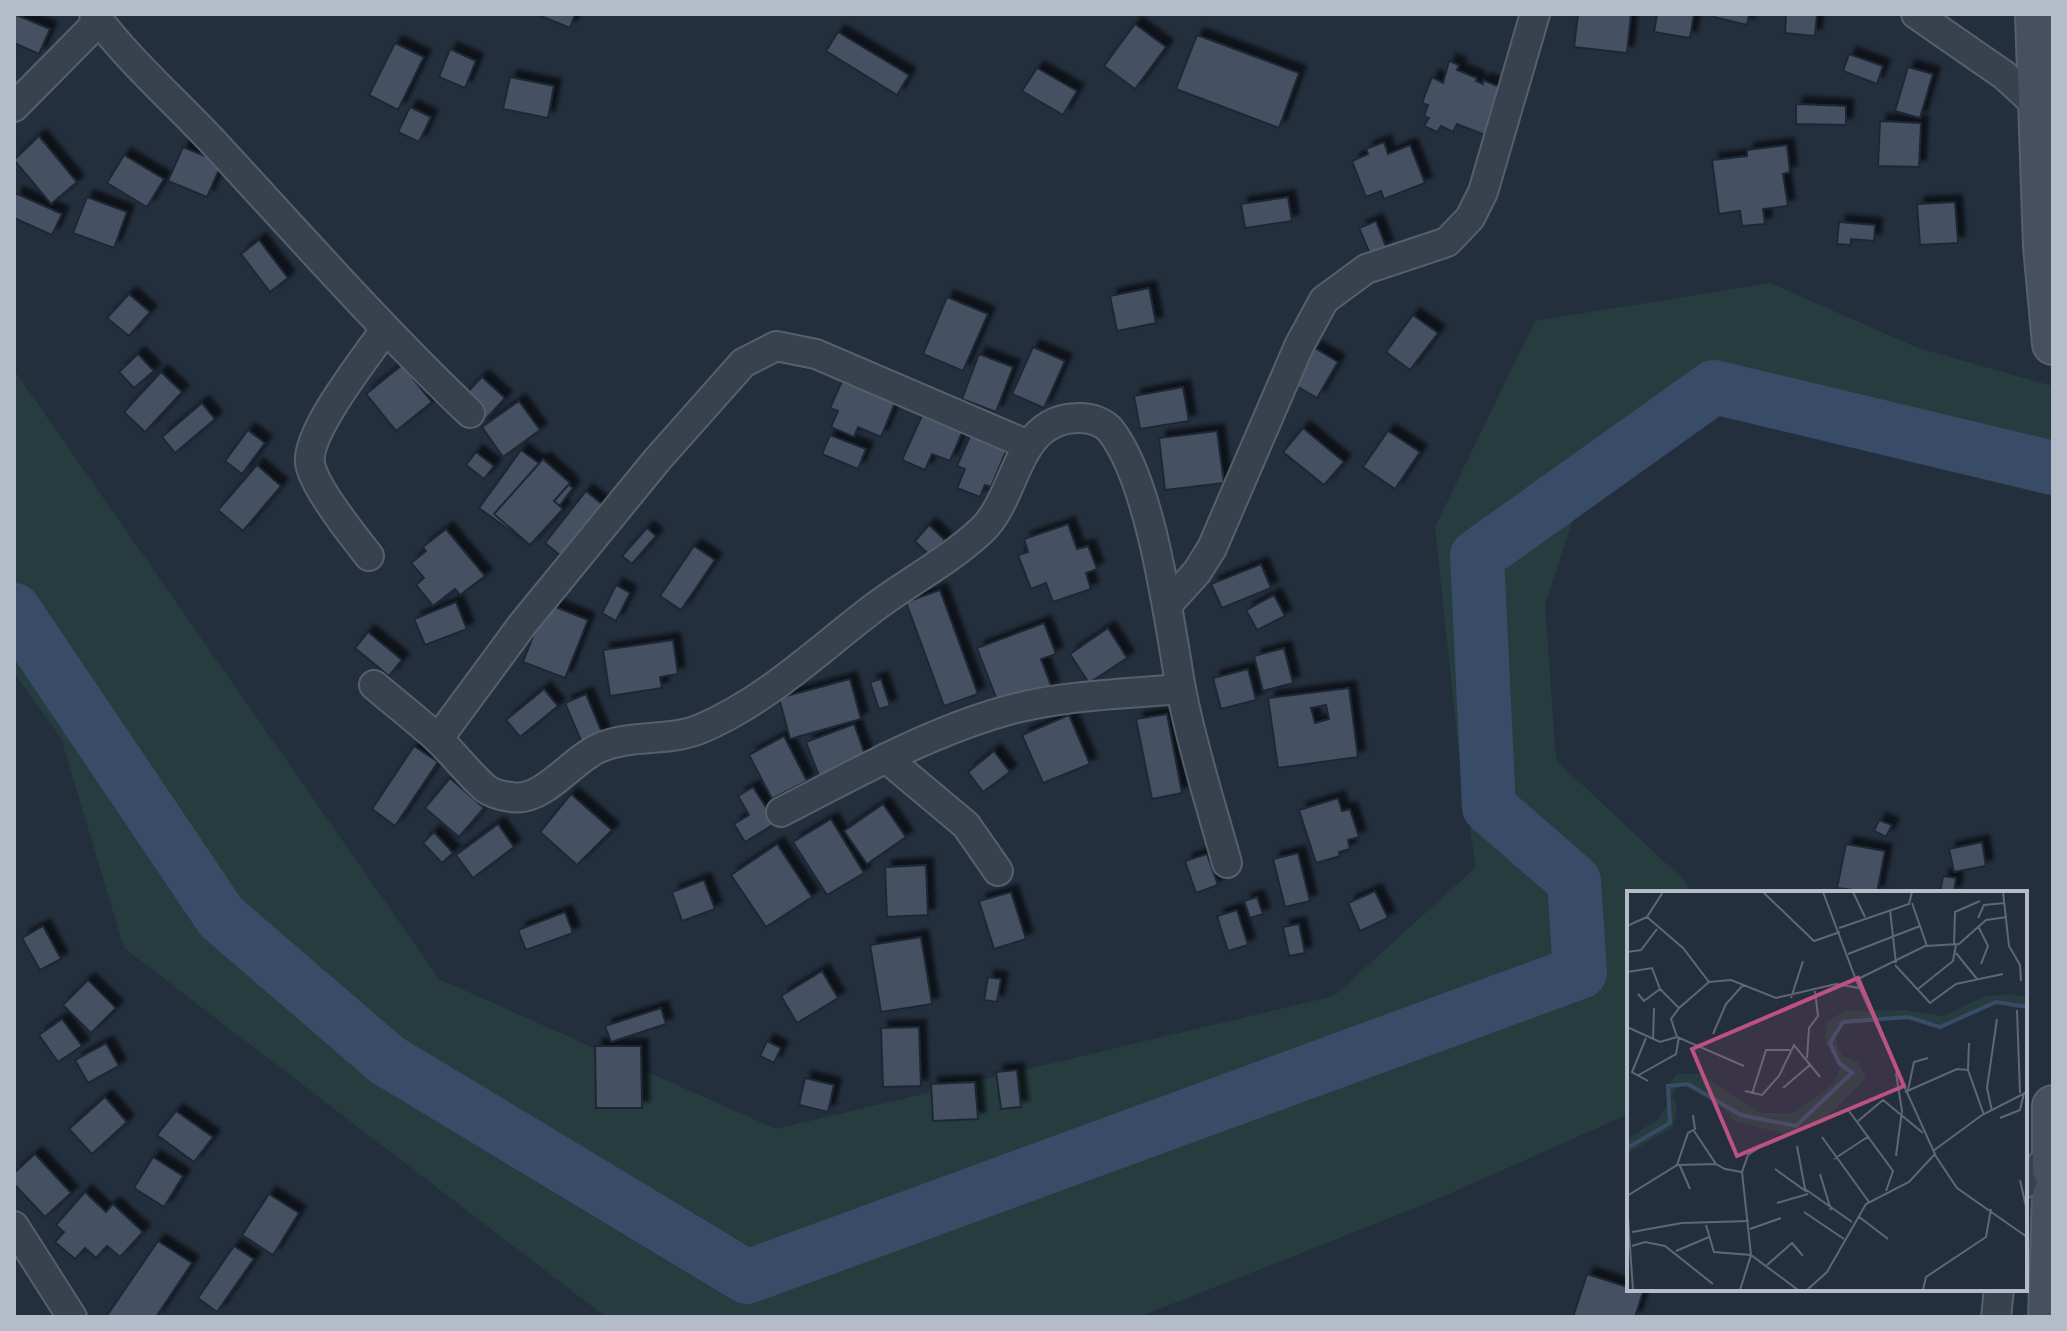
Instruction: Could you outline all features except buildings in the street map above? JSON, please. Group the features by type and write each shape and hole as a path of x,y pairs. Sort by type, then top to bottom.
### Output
{"street":[{"path":"1168,604 1197,572 1212,548 1299,346 1324,300 1366,269 1447,242 1470,218 1483,192 1535,14"},
{"path":"1916,14 2004,75 2040,108"},
{"path":"2036,14 2044,246 2053,344"},
{"path":"14,107 96,17 131,59 212,140 384,331 470,413"},
{"path":"369,556 341,521 310,464 314,438 384,331"},
{"path":"438,739 522,625 657,460 743,363 776,346 816,354 1028,445"},
{"path":"374,685 438,739 488,791 513,798 529,796 596,749 700,729 794,674 874,607 983,529 1028,445 1047,426 1071,418 1090,418 1109,428 1129,464 1143,503 1168,604 1181,689 1227,863"},
{"path":"781,812 886,758 1006,710 1097,696 1181,689"},
{"path":"886,758 966,825 998,871"},
{"path":"2053,1106 2053,1170"},
{"path":"2027,1181 2053,1152"},
{"path":"2049,1317 2053,1195"},
{"path":"14,1226 72,1317"},
{"path":"1996,1317 1999,1291"}],"green space":[{"path":"1770,283 1918,348 2053,386 2053,480 1900,420 1755,384 1578,504 1545,605 1556,760 1687,883 1688,891 1627,891 1627,1115 1433,1201 1139,1317 606,1317 124,948 61,738 14,673 14,370 439,979 776,1129 1334,996 1476,867 1460,765 1435,527 1535,321"}],"waterway":[{"path":"14,610 221,917 387,1060 747,1277 1580,972 1574,881 1489,807 1477,556 1714,387 2053,468"}]}
